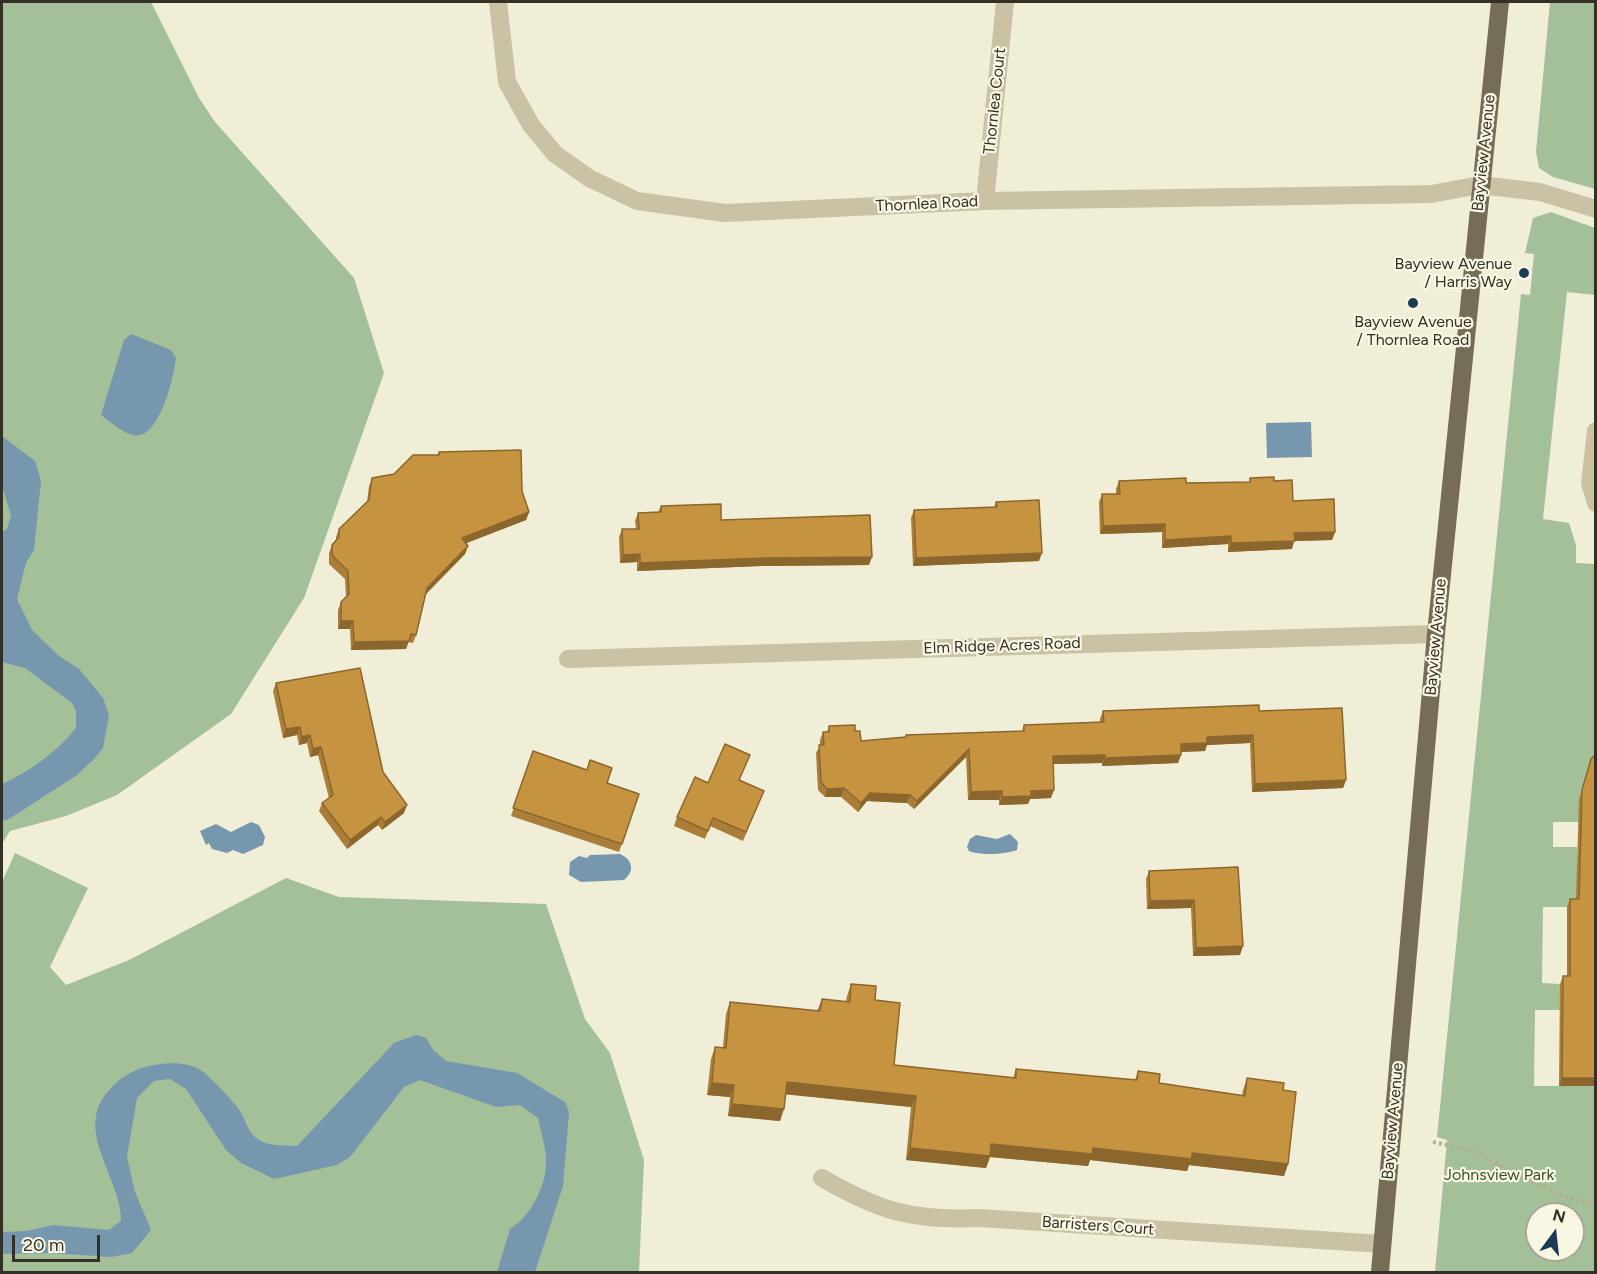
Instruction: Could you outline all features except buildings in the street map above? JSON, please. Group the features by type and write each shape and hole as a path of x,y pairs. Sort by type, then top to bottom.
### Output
{"main road":[{"name":"Bayview Avenue","path":"1380,1272 1436,634 1500,2"}],"street":[{"name":"Thornlea Road","path":"498,2 507,82 531,125 555,154 589,178 637,201 725,213 984,201 1431,194 1480,185 1540,192 1596,209"},
{"name":"Thornlea Court","path":"984,201 1005,2"},
{"path":"1596,431 1590,483 1596,503"},
{"name":"Elm Ridge Acres Road","path":"568,659 1436,634"},
{"name":"Barristers Court","path":"822,1178 853,1196 889,1211 937,1220 979,1218 1382,1244"}],"path":[{"path":"1433,1142 1474,1150 1533,1183 1564,1196 1596,1204"}],"green space":[{"path":"2,2 151,2 199,98 215,122 354,278 384,373 304,598 231,714 117,795 66,816 10,831 2,844"},
{"path":"1550,2 1595,2 1595,189 1553,177 1539,168 1536,152"},
{"name":"Johnsview Park","path":"1551,212 1595,228 1595,295 1567,292 1543,519 1569,523 1576,545 1576,563 1595,564 1596,758 1579,822 1553,822 1553,847 1577,847 1577,907 1543,907 1542,983 1560,984 1560,1010 1535,1010 1534,1086 1595,1086 1595,1272 1435,1272 1447,1140 1437,1137 1521,294 1530,295 1534,254 1525,253 1533,218"},
{"path":"15,853 88,888 50,967 66,985 129,960 286,878 339,897 546,904 585,1019 610,1053 644,1160 639,1272 2,1272 2,882"}],"water":[{"path":"131,334 171,350 176,358 172,379 158,418 142,434 133,435 101,415 124,340"},
{"path":"1311,422 1312,457 1267,458 1266,423"},
{"path":"2,436 35,461 41,481 34,550 26,563 17,599 32,630 59,656 79,669 103,698 109,715 103,748 94,759 77,775 9,819 2,821 2,784 32,767 60,745 76,728 76,711 72,703 25,668 2,662 2,532 7,529 11,515 2,486"},
{"path":"251,822 259,825 265,837 263,845 243,854 233,850 227,853 212,849 209,843 206,845 200,831 216,824 231,832"},
{"path":"1010,834 1018,842 1017,850 987,854 974,853 967,847 970,839 976,835 997,839"},
{"path":"620,854 628,859 631,866 628,877 624,880 581,882 569,875 570,862 579,856 587,858 590,855"},
{"path":"416,1035 426,1038 434,1051 446,1061 517,1073 565,1102 569,1112 563,1186 535,1272 497,1272 510,1229 530,1210 543,1183 546,1159 538,1118 520,1105 496,1107 420,1080 404,1087 350,1157 337,1165 274,1179 241,1163 226,1150 186,1089 170,1079 154,1081 137,1098 127,1157 135,1192 151,1230 132,1253 111,1257 50,1253 2,1254 2,1232 27,1231 53,1225 109,1230 121,1221 117,1195 95,1129 96,1116 101,1102 109,1090 132,1072 147,1066 166,1063 184,1064 199,1069 234,1103 251,1133 258,1140 274,1145 297,1146 394,1043"}],"place":[{"name":"Bayview Avenue / Harris Way","path":"1524,273"},
{"name":"Bayview Avenue / Thornlea Road","path":"1413,303"}]}
